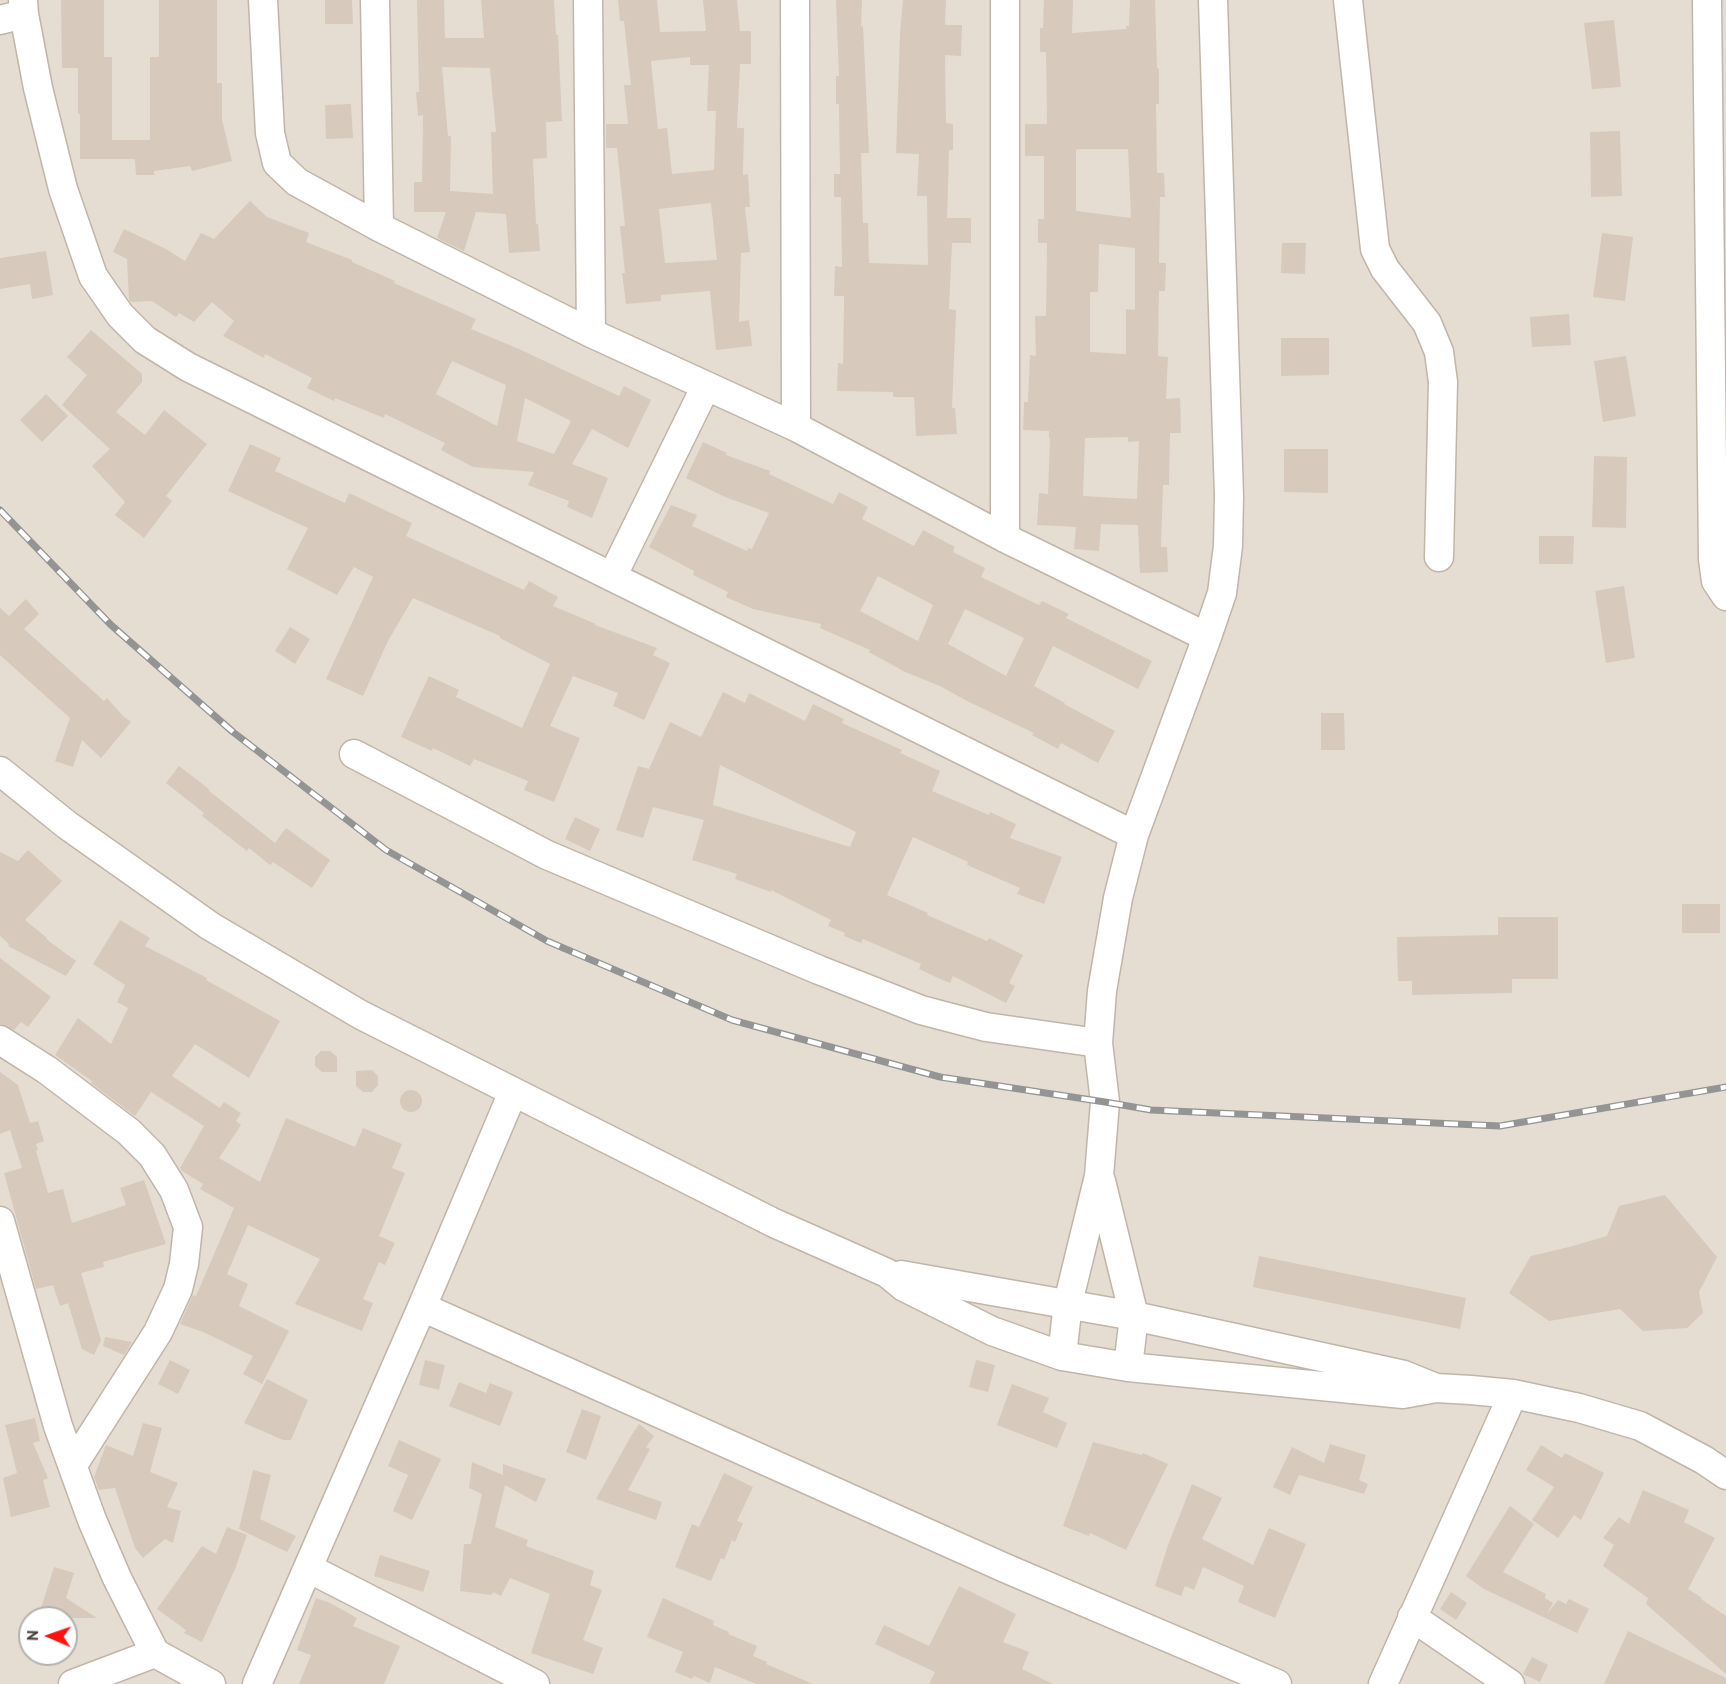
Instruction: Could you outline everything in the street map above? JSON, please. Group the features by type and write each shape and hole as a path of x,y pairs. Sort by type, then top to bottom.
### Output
{"street":[{"path":"263,0 270,133 277,163 297,182 379,227 591,333 796,427 1005,538 1207,637"},
{"path":"375,0 379,227"},
{"path":"588,0 591,333"},
{"path":"795,0 796,427"},
{"path":"1005,0 1005,538"},
{"path":"1062,1356 1068,1303 1099,1176 1105,1102 1098,1043 1102,991 1118,898 1134,835 1222,593 1228,546 1229,496 1213,0"},
{"path":"1348,0 1376,249 1385,269 1427,323 1439,352 1443,382 1439,556"},
{"path":"1707,0 1713,560 1716,581 1726,596"},
{"path":"16,11 63,189 93,276 120,315 145,340 188,367 1134,835"},
{"path":"612,577 706,386"},
{"path":"354,754 547,855 808,966 911,1006 986,1027 1098,1043"},
{"path":"0,771 67,825 210,926 361,1016 774,1223 887,1273 1134,1316 1404,1375 1436,1388"},
{"path":"0,1040 47,1070 129,1132 152,1155 174,1190 188,1227 184,1264 178,1289 158,1332 73,1465"},
{"path":"256,1684 422,1307 513,1092"},
{"path":"1099,1176 1134,1316 1128,1367"},
{"path":"0,1221 4,1250 58,1426 112,1568 154,1653 211,1684"},
{"path":"887,1273 904,1287 992,1331 1062,1356 1128,1367 1403,1394 1436,1388 1513,1394 1579,1408 1640,1426 1704,1460 1726,1476"},
{"path":"422,1307 1005,1568 1277,1684"},
{"path":"1383,1684 1513,1394"},
{"path":"308,1568 535,1684"},
{"path":"1412,1617 1510,1684"},
{"path":"72,1684 154,1653"}],"shaded area":[{"path":"0,0 1726,0 1726,1684 0,1684"}],"building":[{"path":"61,0 104,0 104,57 112,57 112,140 150,140 150,57 159,57 159,0 217,0 217,83 222,83 222,120 232,161 192,171 190,166 154,171 154,175 136,175 135,159 80,159 78,68 62,68"},
{"path":"325,0 352,0 353,24 325,24"},
{"path":"417,0 444,0 445,38 484,38 481,0 554,0 562,121 546,122 547,158 533,159 536,224 538,224 540,251 509,253 506,214 476,212 464,251 437,238 446,212 414,212 414,182 422,182 423,115 418,116 416,92 419,92","holes":["442,67 490,68 496,132 491,132 493,194 450,191 451,136 448,136"]},
{"path":"618,0 657,0 660,32 706,31 703,0 737,0 740,31 751,31 751,64 740,64 737,128 744,128 743,175 748,174 750,207 745,207 750,252 741,253 739,322 749,320 752,346 716,350 710,291 661,295 661,301 626,304 620,226 625,226 617,148 606,148 606,124 628,124 624,85 631,85 624,21 620,21","holes":["690,57 690,65 709,65 707,111 716,111 714,170 672,174 667,128 658,129 651,61","711,203 717,260 665,263 659,209"]},
{"path":"836,0 862,0 861,27 863,26 869,153 861,153 863,223 868,223 869,263 928,265 927,196 917,196 919,154 896,153 903,0 946,0 945,25 962,25 961,56 945,55 946,123 953,124 953,150 949,150 947,218 971,218 971,243 952,243 949,309 956,310 952,408 955,408 957,434 916,436 914,397 893,397 893,392 837,391 838,363 843,364 844,296 834,296 835,266 842,267 841,197 834,197 834,174 840,174 839,104 836,104 836,76 839,76"},
{"path":"1044,0 1073,0 1072,33 1126,29 1126,26 1129,26 1130,0 1155,0 1157,68 1159,69 1159,104 1156,104 1157,173 1164,173 1165,197 1160,197 1159,263 1166,263 1165,291 1159,291 1158,356 1168,357 1166,399 1180,398 1181,433 1170,433 1169,485 1163,485 1161,547 1167,547 1168,572 1140,573 1138,525 1101,524 1099,551 1074,549 1076,527 1037,525 1039,493 1048,494 1049,431 1023,430 1024,402 1028,402 1030,355 1036,356 1035,316 1046,316 1047,243 1038,243 1038,219 1044,219 1044,156 1025,156 1025,124 1047,124 1046,52 1040,52 1040,28 1043,28","holes":["1128,149 1131,218 1076,211 1076,150","1099,244 1135,248 1135,310 1126,309 1126,354 1090,352 1090,292 1098,292","1128,437 1128,442 1139,441 1137,499 1083,496 1085,438"]},
{"path":"1614,20 1621,87 1592,89 1584,23"},
{"path":"351,104 353,138 326,139 325,105"},
{"path":"1620,131 1622,196 1591,197 1590,132"},
{"path":"250,201 267,217 309,233 306,242 352,260 395,281 394,283 476,319 471,329 619,396 624,386 651,400 628,448 592,429 572,464 608,478 592,518 567,507 569,501 528,485 534,472 473,467 441,450 445,443 385,414 384,418 335,398 334,401 307,388 312,378 265,354 264,358 223,336 234,321 212,302 194,322 179,313 176,317 152,301 131,302 129,300 127,259 113,252 124,229 166,249 185,261 201,233 214,239","holes":["452,361 506,385 497,426 436,394","525,398 571,421 554,454 517,441"]},
{"path":"1602,233 1633,237 1625,301 1593,297"},
{"path":"1282,243 1306,243 1305,274 1281,273"},
{"path":"46,251 53,295 32,299 30,284 0,289 0,258"},
{"path":"1569,314 1571,345 1532,347 1530,317"},
{"path":"91,330 142,374 142,382 116,412 145,435 164,410 207,444 166,496 172,501 144,538 115,515 125,502 92,466 110,449 62,405 87,375 67,357"},
{"path":"1281,338 1329,338 1329,375 1281,376"},
{"path":"1626,356 1636,416 1603,422 1594,361"},
{"path":"46,394 68,416 42,442 20,420"},
{"path":"703,442 727,453 726,455 770,471 769,474 833,504 839,492 868,507 862,519 914,546 923,530 955,547 953,552 985,568 981,577 1039,605 1042,601 1069,614 1066,618 1152,661 1138,689 1053,646 1034,686 1115,731 1098,763 1061,743 1058,749 1032,735 1034,733 940,686 905,672 869,652 870,650 820,628 821,624 753,609 726,597 728,592 693,575 694,571 649,547 671,505 697,515 692,526 747,551 748,548 752,549 769,513 725,497 686,478","holes":["878,576 933,605 918,641 860,611","965,609 1024,638 1006,676 948,644"]},
{"path":"250,444 281,458 275,471 345,503 349,493 412,523 406,536 524,590 529,581 558,597 553,606 595,625 657,648 653,655 670,663 644,720 613,706 618,693 573,676 550,726 580,738 554,802 524,790 528,781 474,759 470,766 433,748 432,751 401,737 429,676 459,690 456,697 522,728 550,664 500,636 413,598 388,641 363,696 326,679 373,577 354,567 337,595 287,569 308,528 228,491"},
{"path":"1284,449 1328,449 1328,493 1284,492"},
{"path":"1594,456 1627,457 1626,528 1592,527"},
{"path":"1539,536 1574,536 1573,564 1539,564"},
{"path":"1624,586 1635,658 1606,663 1595,591"},
{"path":"26,599 39,614 24,629 104,701 107,698 131,722 101,758 82,740 73,767 55,761 70,718 0,655 0,608 9,616"},
{"path":"290,627 310,639 295,664 275,651"},
{"path":"723,692 745,703 749,693 805,721 813,704 844,719 842,723 902,750 900,753 940,771 932,791 1016,824 1010,838 1062,857 1044,904 1017,894 1020,888 967,865 968,862 913,837 887,895 928,913 927,915 987,941 989,938 1023,955 1009,983 1015,986 1006,1003 953,976 950,983 919,969 921,964 863,939 861,943 844,936 845,933 828,926 831,920 771,890 771,892 735,879 737,874 692,860 704,820 653,807 643,838 616,830 638,766 649,769 670,722 701,737","holes":["720,765 856,832 850,847 713,805"]},
{"path":"1321,713 1344,713 1345,750 1321,750"},
{"path":"179,766 275,843 286,828 330,860 312,888 273,862 270,865 249,848 247,851 202,816 204,813 166,783"},
{"path":"575,817 600,829 590,851 565,839"},
{"path":"28,850 62,881 25,920 76,961 66,976 8,946 9,944 0,936 0,852 18,861"},
{"path":"1682,904 1720,904 1720,933 1682,933"},
{"path":"1498,917 1558,917 1558,979 1512,979 1512,993 1412,995 1412,981 1398,981 1397,937 1498,935"},
{"path":"120,920 150,938 145,946 207,978 206,980 280,1021 249,1078 195,1044 172,1076 220,1108 224,1102 241,1113 236,1121 241,1125 219,1158 260,1182 286,1118 355,1147 363,1128 402,1144 392,1168 405,1173 379,1236 395,1243 385,1265 379,1262 363,1299 373,1303 362,1331 295,1304 320,1259 248,1225 227,1274 248,1284 239,1306 289,1331 262,1384 243,1374 253,1356 203,1332 180,1324 193,1295 196,1296 234,1208 200,1189 203,1184 180,1168 204,1126 151,1092 135,1116 55,1055 78,1018 111,1044 128,1008 117,1002 125,985 93,964"},
{"path":"0,958 51,997 28,1027 21,1022 14,1030 0,1024"},
{"path":"321,1051 330,1051 337,1057 337,1072 322,1072 315,1066 315,1057"},
{"path":"372,1070 378,1076 378,1085 372,1092 363,1092 356,1086 356,1071"},
{"path":"0,1072 18,1085 30,1123 38,1121 44,1141 36,1144 38,1150 36,1151 48,1193 63,1189 72,1223 126,1205 120,1188 144,1180 166,1244 103,1262 104,1267 81,1273 101,1340 94,1355 82,1349 68,1303 60,1306 53,1285 36,1289 4,1173 22,1168 10,1130 0,1134"},
{"path":"411,1090 421,1097 422,1101 415,1111 411,1112 401,1105 400,1101 407,1091"},
{"path":"1665,1195 1717,1257 1699,1292 1703,1313 1687,1328 1643,1331 1620,1309 1549,1321 1509,1293 1531,1256 1607,1236 1619,1206"},
{"path":"1259,1256 1466,1298 1460,1329 1253,1287"},
{"path":"105,1337 132,1342 124,1355 103,1346"},
{"path":"170,1360 190,1370 178,1394 158,1384"},
{"path":"425,1360 445,1365 439,1390 419,1385"},
{"path":"976,1360 995,1365 988,1392 969,1387"},
{"path":"267,1379 308,1400 291,1440 283,1440 244,1423"},
{"path":"459,1382 486,1393 490,1383 513,1392 500,1426 449,1406"},
{"path":"1012,1384 1049,1398 1043,1412 1067,1423 1057,1448 997,1425"},
{"path":"582,1409 601,1416 586,1460 566,1452"},
{"path":"35,1418 40,1441 33,1443 48,1478 43,1480 50,1507 11,1517 3,1478 17,1473 5,1425"},
{"path":"143,1423 162,1428 150,1472 178,1483 167,1507 181,1511 173,1543 165,1539 143,1558 135,1548 115,1488 99,1490 94,1477 106,1445 133,1456"},
{"path":"639,1424 654,1436 646,1447 650,1449 628,1490 662,1502 656,1520 596,1499"},
{"path":"399,1440 441,1459 412,1520 393,1511 408,1475 388,1466"},
{"path":"1093,1442 1142,1455 1143,1453 1168,1464 1126,1550 1090,1533 1089,1536 1063,1526"},
{"path":"1330,1444 1366,1455 1359,1480 1368,1484 1364,1494 1299,1475 1290,1495 1273,1487 1292,1447 1324,1463"},
{"path":"1541,1445 1562,1458 1565,1453 1604,1473 1581,1520 1574,1515 1558,1538 1532,1520 1554,1487 1526,1470"},
{"path":"472,1462 503,1475 503,1464 546,1479 536,1502 505,1485 495,1527 528,1540 526,1546 594,1571 590,1585 602,1590 583,1640 603,1648 593,1674 531,1653 550,1594 510,1578 501,1596 493,1592 492,1595 460,1591 464,1544 471,1544 482,1494 469,1488"},
{"path":"253,1470 271,1475 260,1519 296,1536 287,1552 239,1529"},
{"path":"724,1473 753,1487 737,1521 743,1523 735,1542 732,1540 724,1560 721,1558 711,1581 675,1567 692,1524 699,1527"},
{"path":"1192,1484 1222,1498 1202,1539 1253,1565 1269,1528 1306,1544 1275,1618 1238,1602 1244,1586 1203,1567 1194,1590 1185,1586 1181,1596 1155,1586"},
{"path":"1643,1490 1689,1510 1684,1522 1715,1538 1688,1589 1726,1616 1726,1674 1646,1604 1648,1598 1603,1566 1614,1545 1603,1538 1619,1517 1629,1524"},
{"path":"1510,1506 1534,1524 1503,1572 1546,1594 1545,1598 1553,1603 1547,1614 1558,1600 1566,1604 1569,1599 1589,1609 1577,1633 1484,1589 1466,1576"},
{"path":"227,1527 247,1535 235,1569 202,1642 184,1633 186,1630 157,1609 202,1546 216,1554"},
{"path":"380,1555 430,1571 423,1592 374,1576"},
{"path":"54,1567 74,1573 66,1598 97,1618 78,1618 78,1606 42,1606"},
{"path":"959,1586 1016,1614 1003,1642 1029,1652 1022,1669 1053,1684 929,1684 935,1672 875,1644 884,1625 929,1646"},
{"path":"1451,1592 1467,1603 1456,1620 1440,1609"},
{"path":"316,1598 357,1618 353,1626 400,1646 384,1684 299,1684 311,1655 297,1650"},
{"path":"663,1598 714,1621 713,1625 729,1632 728,1634 757,1646 753,1656 767,1662 766,1664 813,1684 756,1684 715,1667 710,1683 694,1676 692,1679 675,1672 683,1652 647,1637"},
{"path":"1628,1631 1726,1678 1726,1684 1604,1684"},
{"path":"1532,1657 1548,1665 1540,1682 1523,1674"}],"railway":[{"path":"0,510 111,625 233,732 386,850 547,941 732,1020 940,1077 1151,1110 1500,1126 1726,1087"}]}
